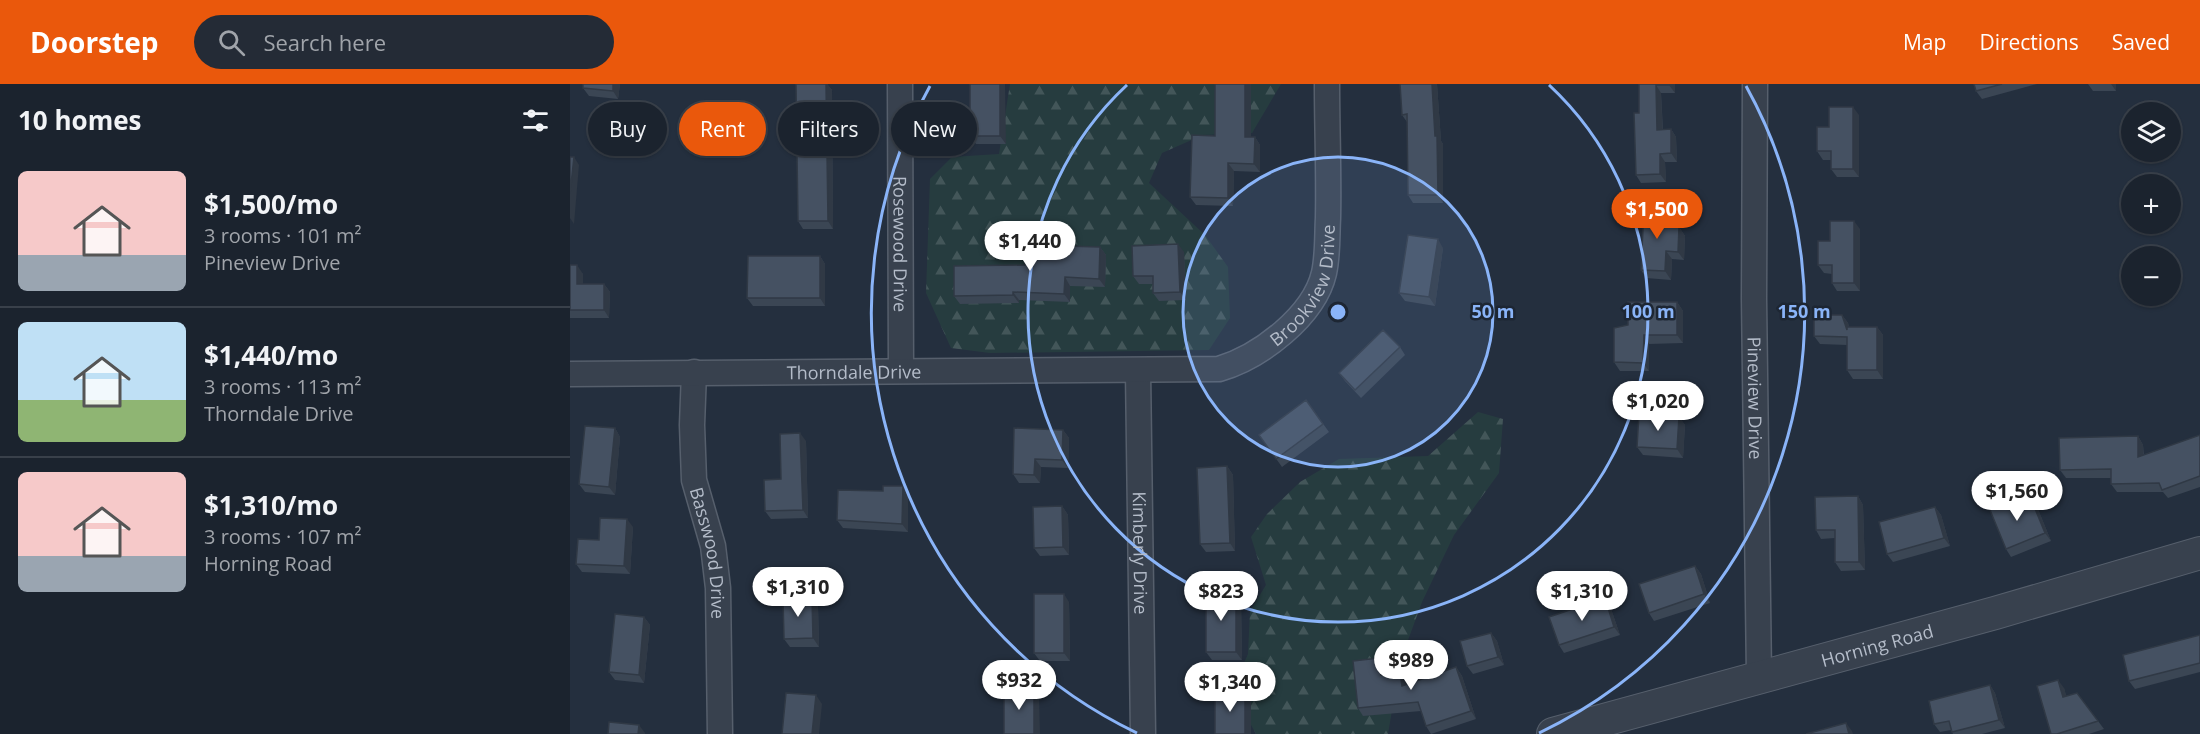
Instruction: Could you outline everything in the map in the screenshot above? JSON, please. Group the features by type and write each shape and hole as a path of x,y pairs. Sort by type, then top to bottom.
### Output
{"street":[{"name":"Rosewood Drive","path":"900,84 901,370"},
{"name":"Brookview Drive","path":"1138,371 1219,369 1232,365 1254,354 1280,336 1299,318 1317,291 1324,273 1327,238 1329,180 1327,84"},
{"name":"Pineview Drive","path":"1755,84 1754,299 1759,676"},
{"name":"Thorndale Drive","path":"570,374 901,370 1138,371"},
{"name":"Kimberly Drive","path":"1138,371 1143,734"},
{"name":"Basswood Drive","path":"694,372 692,425 694,480 713,546 718,588 720,734"},
{"name":"Horning Road","path":"1553,734 1995,613 2200,553"}],"green space":[{"path":"1010,84 1281,84 1252,133 1203,135 1162,153 1149,183 1205,235 1228,267 1230,318 1209,350 990,353 951,348 926,293 930,179 952,157 999,154"},
{"path":"1478,412 1503,419 1499,473 1454,535 1422,602 1400,662 1388,734 1256,734 1232,690 1248,654 1250,611 1266,585 1251,537 1267,514 1300,482 1339,459 1428,456"}],"building":[{"path":"583,84 613,84 613,91 583,88"},
{"path":"796,84 826,84 826,102 796,102"},
{"path":"970,84 1000,84 1000,136 977,136 977,102 970,102"},
{"path":"1215,84 1245,84 1245,137 1255,137 1254,164 1228,163 1228,198 1190,197 1192,135 1215,136"},
{"path":"1400,84 1432,84 1435,136 1437,136 1438,195 1408,195 1407,114 1402,115"},
{"path":"1639,84 1669,84 1656,85 1657,130 1671,129 1671,153 1660,154 1660,174 1636,175 1634,113 1639,113"},
{"path":"1974,84 2002,84 1976,91"},
{"path":"1829,107 1853,107 1853,169 1831,169 1831,151 1817,151 1817,127 1829,127"},
{"path":"797,156 827,156 828,221 798,221"},
{"path":"570,157 574,157 570,194"},
{"path":"1644,208 1666,209 1665,227 1679,227 1678,252 1666,251 1665,271 1641,270"},
{"path":"1830,221 1854,221 1854,283 1832,283 1832,265 1818,265 1818,241 1830,241"},
{"path":"1408,235 1438,239 1429,297 1399,293"},
{"path":"1178,244 1180,292 1153,293 1153,276 1133,276 1132,246"},
{"path":"1025,245 1100,247 1099,279 1065,277 1064,294 1013,292 1013,295 954,296 954,266 1025,265"},
{"path":"748,256 820,256 820,298 747,298"},
{"path":"570,265 577,265 577,284 604,284 604,310 570,310"},
{"path":"1628,302 1677,302 1677,335 1644,335 1643,363 1614,362 1614,328 1628,325"},
{"path":"1814,315 1842,315 1847,330 1847,327 1877,327 1877,370 1847,370 1847,337 1814,336"},
{"path":"1383,330 1400,347 1355,390 1339,373"},
{"path":"1306,400 1323,424 1276,459 1259,435"},
{"path":"1639,414 1679,417 1677,449 1637,447"},
{"path":"585,426 615,428 609,487 579,484"},
{"path":"1014,428 1063,430 1062,460 1035,459 1034,475 1013,474"},
{"path":"800,433 803,510 765,511 764,480 781,479 780,434"},
{"path":"2200,435 2200,476 2162,490 2159,483 2111,484 2111,469 2060,470 2059,438 2138,436 2138,457"},
{"path":"1227,466 1230,543 1200,544 1197,468"},
{"path":"883,486 903,486 902,524 837,520 838,490 883,491"},
{"path":"2029,494 2045,533 2006,549 1990,510"},
{"path":"1858,496 1859,562 1835,562 1835,530 1816,530 1815,497"},
{"path":"1062,506 1063,547 1034,548 1033,507"},
{"path":"1935,507 1944,538 1887,554 1879,522"},
{"path":"600,518 627,519 624,566 576,564 578,539 599,540"},
{"path":"1695,566 1704,594 1649,613 1639,584"},
{"path":"1206,593 1236,593 1236,652 1206,652"},
{"path":"1034,594 1064,594 1064,653 1034,653"},
{"path":"812,598 813,638 784,639 783,599"},
{"path":"1605,598 1614,627 1559,645 1549,617"},
{"path":"615,614 644,617 639,675 609,672"},
{"path":"1491,633 1498,657 1467,666 1460,641"},
{"path":"2200,635 2200,663 2129,681 2123,655"},
{"path":"1379,658 1381,675 1400,673 1402,686 1456,667 1471,711 1426,726 1418,702 1358,708 1353,661"},
{"path":"2058,680 2063,697 2077,693 2098,721 2051,734 2037,686"},
{"path":"1990,685 1999,720 1952,732 1949,721 1934,724 1929,701"},
{"path":"1034,688 1034,734 1004,734 1004,689"},
{"path":"1245,691 1245,734 1215,734 1215,692"},
{"path":"786,693 816,695 812,734 782,734"},
{"path":"609,722 639,725 638,734 608,734"},
{"path":"1846,723 1849,734 1806,734"}]}
